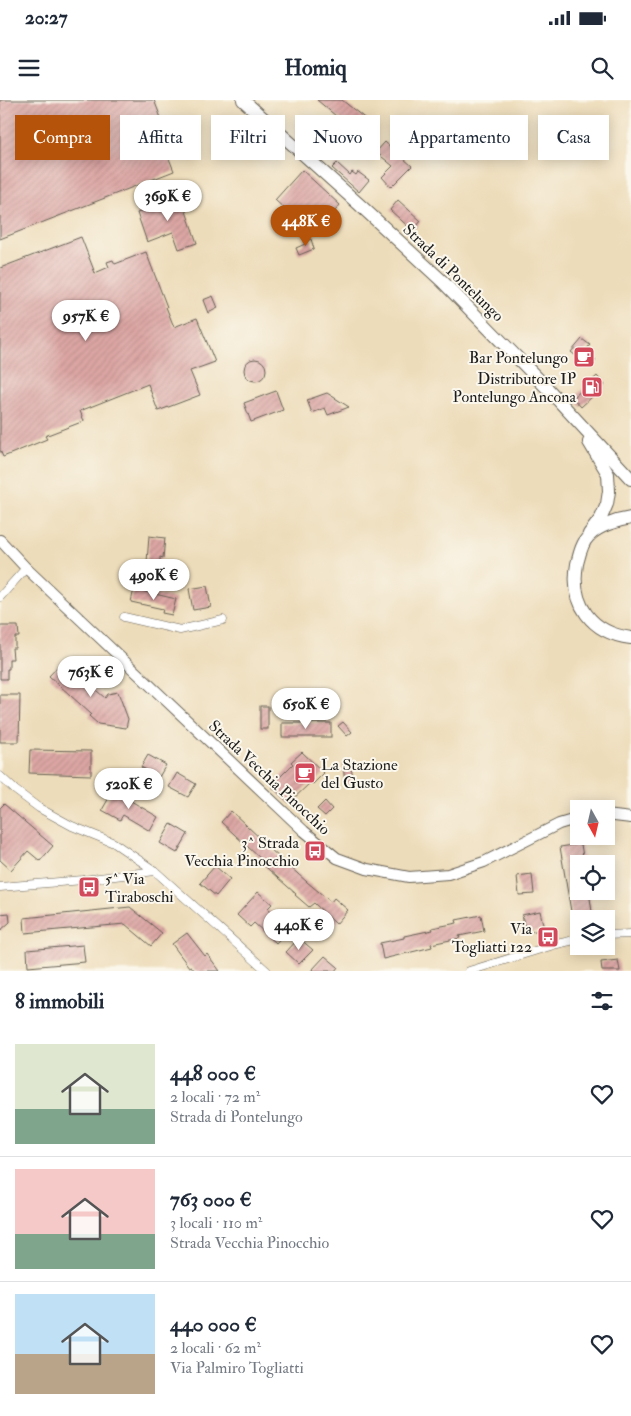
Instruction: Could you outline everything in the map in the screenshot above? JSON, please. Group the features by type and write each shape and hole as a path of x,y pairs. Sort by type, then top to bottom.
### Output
{"main road":[{"name":"Strada di Pontelungo","path":"243,100 442,281 547,388 631,479"},
{"path":"580,424 608,474 609,491 607,504 601,518 588,536 578,558 575,586 579,600 592,621 616,636 631,638"},
{"path":"588,536 607,525 631,518"}],"street":[{"name":"Strada Vecchia Pinocchio","path":"0,540 26,568 304,831 337,858 367,870 409,876 448,874 484,862 559,824 570,821"},
{"path":"0,597 26,568"},
{"path":"124,617 180,630 223,620"},
{"path":"0,776 39,808 72,826 114,843 156,871 267,971"},
{"path":"615,816 631,818"},
{"path":"0,887 83,880 156,871"},
{"path":"615,935 631,934"},
{"path":"469,971 570,941"}],"building":[{"path":"0,100 154,100 160,115 120,115 120,160 170,160 174,171 0,239"},
{"path":"317,100 342,100 361,115 335,115"},
{"path":"385,142 390,146 390,160 405,160 412,166 391,187 382,177 393,166 380,155 380,148"},
{"path":"337,163 350,175 352,172 356,175 358,172 369,180 359,192 332,168"},
{"path":"302,170 340,205 331,216 329,214 311,233 275,200"},
{"path":"180,194 197,243 179,249 173,232 147,242 137,213 163,204 161,201"},
{"path":"398,200 421,221 413,231 390,210"},
{"path":"81,237 95,273 109,267 107,262 113,260 115,264 146,252 174,327 197,318 215,362 190,371 200,395 158,411 148,384 80,411 84,421 45,436 47,439 3,457 0,450 0,268"},
{"path":"311,239 314,249 299,255 296,248"},
{"path":"213,296 218,308 208,313 203,300"},
{"path":"582,339 590,345 585,351 596,360 590,367 571,352"},
{"path":"255,359 263,362 266,370 263,378 255,381 247,378 244,370 247,362"},
{"path":"597,376 605,385 581,407 573,398"},
{"path":"276,391 283,410 251,422 244,403"},
{"path":"327,393 349,407 328,415 325,408 312,413 307,400"},
{"path":"149,536 165,538 163,558 160,557 160,563 147,562"},
{"path":"207,586 211,607 193,610 189,589"},
{"path":"134,589 176,599 172,615 162,613 163,609 131,602"},
{"path":"0,626 18,626 19,637 15,637 15,648 12,648 13,659 9,659 7,679 0,679"},
{"path":"63,661 105,698 108,694 118,692 128,719 126,728 98,724 89,716 91,714 49,676"},
{"path":"0,695 20,695 19,742 0,742"},
{"path":"260,706 268,706 268,729 260,729"},
{"path":"343,722 352,732 347,736 338,726"},
{"path":"282,723 331,723 331,737 282,737"},
{"path":"30,750 91,751 91,775 29,773"},
{"path":"302,752 324,773 313,784 311,782 289,803 271,786"},
{"path":"148,755 166,765 159,777 141,767"},
{"path":"351,762 353,784 345,785 343,763"},
{"path":"177,773 196,784 188,797 169,787"},
{"path":"114,789 158,817 150,831 123,815 120,820 102,810"},
{"path":"325,801 332,809 325,816 317,809"},
{"path":"4,804 53,846 40,861 28,851 11,870 0,860 0,808"},
{"path":"231,811 307,882 331,902 334,898 348,910 336,924 314,903 309,907 295,895 259,861 261,859 221,822"},
{"path":"171,824 188,834 177,853 160,843"},
{"path":"581,845 583,855 570,855 570,900 590,900 592,910 571,910 560,847"},
{"path":"215,866 230,879 216,896 200,883"},
{"path":"532,874 534,894 519,895 517,876"},
{"path":"258,892 272,904 267,909 289,929 276,943 254,923 250,927 237,915"},
{"path":"130,907 162,933 151,946 125,924 25,933 24,918"},
{"path":"540,911 544,929 526,933 522,915"},
{"path":"9,913 10,922 0,931 0,914"},
{"path":"481,915 484,931 459,936 460,938 431,944 432,947 383,959 380,943 457,923 456,920"},
{"path":"187,933 220,971 195,971 191,966 189,967 172,944"},
{"path":"299,938 313,950 299,964 286,952"},
{"path":"83,945 85,962 28,967 27,950"},
{"path":"325,956 338,967 335,971 311,971"},
{"path":"618,960 620,971 602,971 601,962"}],"place":[{"name":"Bar Pontelungo","path":"584,357"},
{"name":"Distributore IP Pontelungo Ancona","path":"592,387"},
{"name":"La Stazione del Gusto","path":"305,773"},
{"name":"3^ Strada Vecchia Pinocchio","path":"315,851"},
{"name":"5^ Via Tiraboschi","path":"89,887"},
{"name":"Via Togliatti 122","path":"548,937"}]}
